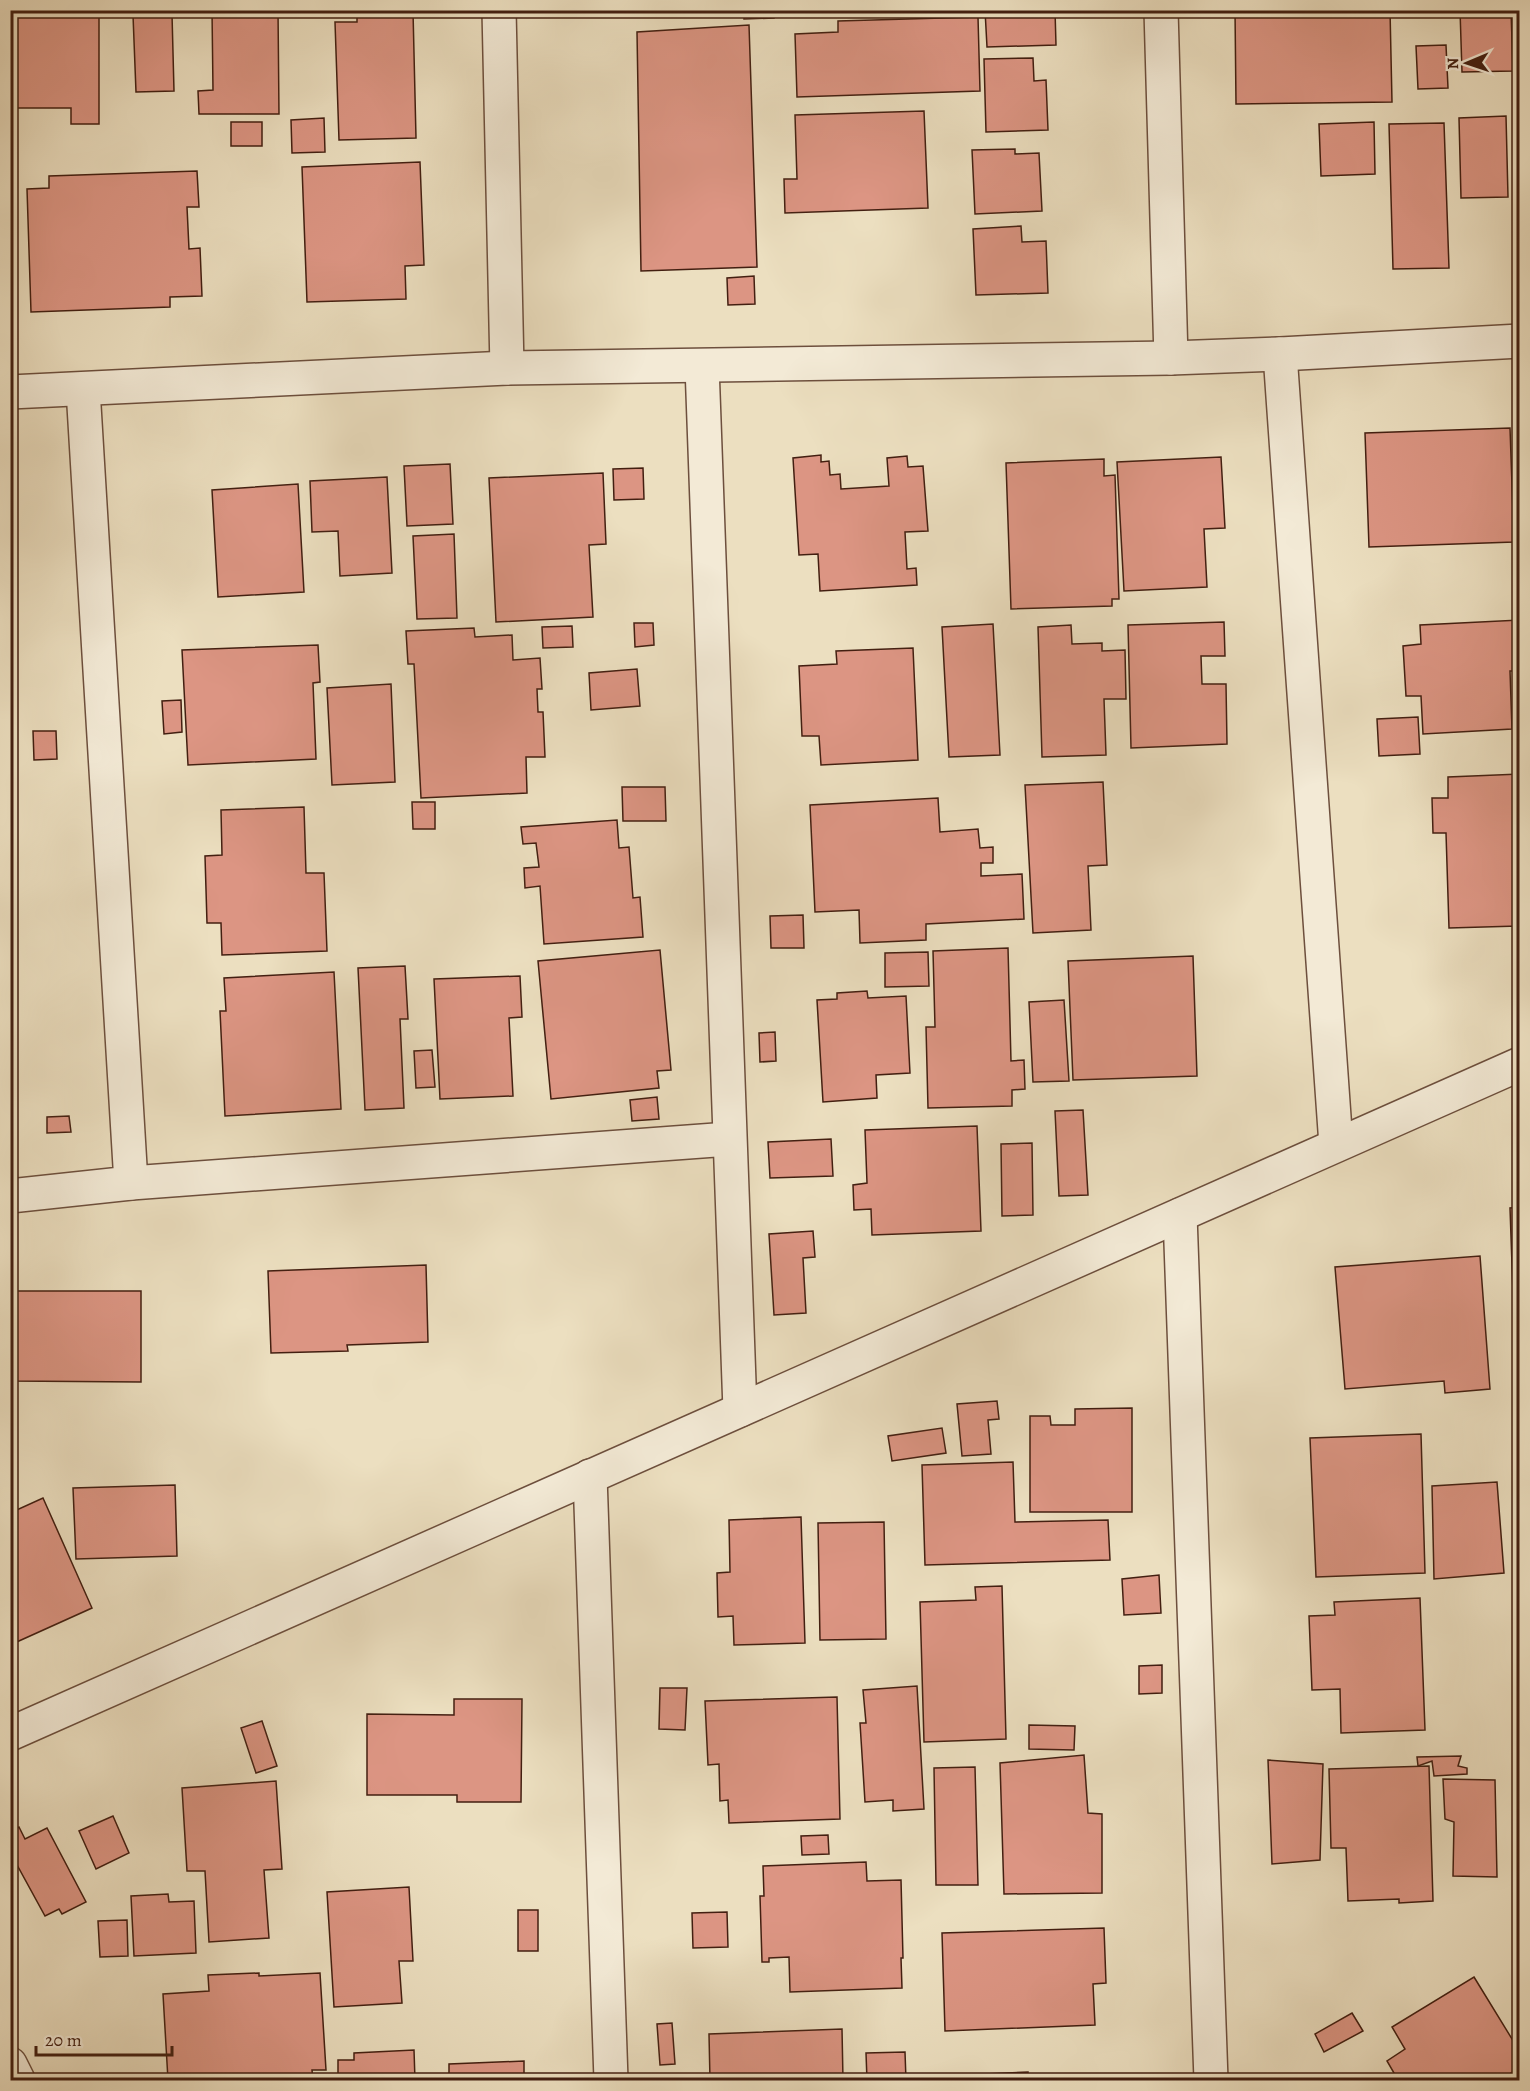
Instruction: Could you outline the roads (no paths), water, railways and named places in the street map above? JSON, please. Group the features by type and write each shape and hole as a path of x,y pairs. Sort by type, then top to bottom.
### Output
{"street":[{"path":"499,10 507,368"},
{"path":"1161,10 1171,358"},
{"path":"10,392 507,368 1171,358 1520,341"},
{"path":"1280,354 1336,1145"},
{"path":"702,366 740,1410"},
{"path":"83,389 131,1183"},
{"path":"10,1734 1520,1064"},
{"path":"10,1196 131,1183 729,1139"},
{"path":"1180,1215 1211,2080"},
{"path":"590,1476 610,2080"},
{"path":"10,2064 18,2080"}]}
